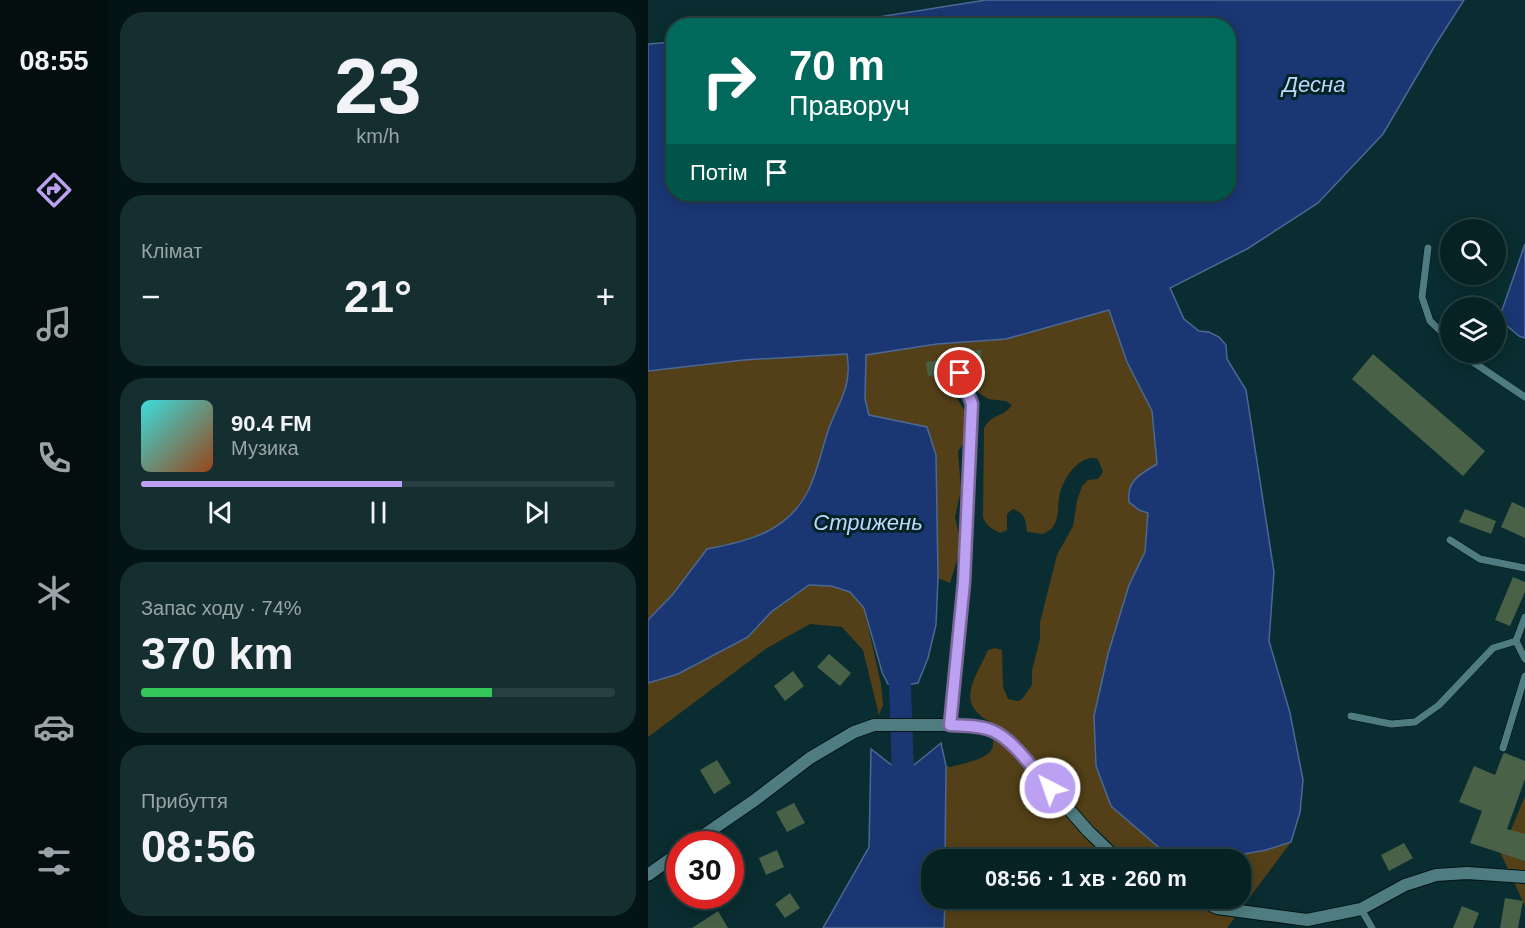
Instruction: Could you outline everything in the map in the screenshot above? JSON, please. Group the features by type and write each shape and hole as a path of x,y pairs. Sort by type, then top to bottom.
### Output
{"street":[{"path":"710,831 810,758 854,732 874,725 945,725 976,727 993,731 1010,742 1107,849"},
{"path":"648,875 666,862"},
{"path":"1223,909 1307,924 1361,909 1405,885 1436,875 1467,873 1525,877"}],"lane":[{"path":"1428,248 1422,297 1430,321 1440,330"},
{"path":"1474,363 1525,397"},
{"path":"945,725 964,582 972,404 960,373"},
{"path":"1450,540 1479,559 1525,568"},
{"path":"1525,617 1516,641 1525,659"},
{"path":"1351,716 1390,724 1415,722 1439,705 1493,648 1516,641"},
{"path":"1503,748 1525,676"},
{"path":"1361,909 1372,928"}],"shaded area":[{"path":"1109,310 1127,362 1152,411 1157,464 1136,479 1128,492 1139,510 1148,512 1145,552 1129,585 1108,654 1167,849 945,849 946,766 951,767 981,758 991,751 993,746 991,722 980,715 970,699 973,681 988,650 995,648 1002,650 1003,687 1008,699 1018,701 1022,699 1032,685 1032,670 1040,639 1040,622 1057,555 1073,526 1082,486 1088,480 1098,479 1103,472 1098,459 1092,458 1074,468 1062,487 1056,521 1052,528 1043,534 1027,532 1024,518 1013,509 1007,514 1007,530 1000,533 988,525 983,518 984,428 987,423 1006,412 1012,405 1006,401 988,399 975,390 960,391 957,398 968,419 969,430 958,451 961,490 955,517 960,539 959,554 950,583 938,578 936,455 927,427 869,415 865,399 866,354 937,344 1006,339"},
{"path":"847,354 848,376 845,393 829,428 812,482 801,503 791,515 767,532 753,538 707,549 673,594 648,620 648,371 744,360"},
{"path":"809,585 831,586 850,592 864,608 881,684 883,705 879,715 863,650 842,627 810,624 767,648 648,737 648,683 678,674 748,637 771,612"},
{"path":"1525,796 1525,906 1501,854"},
{"path":"1291,842 1251,896 1251,853"},
{"path":"945,909 1241,909 1227,928 944,928"}],"water":[{"name":"Десна","path":"986,0 1464,0 1383,134 1318,203 1247,249 1170,288 1184,319 1199,331 1209,332 1219,337 1226,345 1227,359 1246,390 1274,572 1269,641 1290,713 1303,780 1300,812 1291,842 1251,853 1251,849 1161,849 1111,806 1096,766 1094,716 1108,654 1129,585 1145,552 1148,513 1139,510 1129,502 1130,488 1132,483 1145,471 1157,464 1152,411 1127,362 1109,310 1006,339 937,344 866,355 865,399 869,415 927,427 936,455 938,578 936,625 928,658 918,683 900,686 888,684 882,672 864,608 850,592 831,586 809,585 771,612 748,637 678,674 648,683 648,620 673,594 707,549 753,538 767,532 791,515 801,503 812,482 829,428 844,392 848,365 847,354 744,360 648,371 648,44 666,43 666,201 1236,201 1236,18 872,18"},
{"path":"1525,244 1525,338 1506,325 1506,299"},
{"path":"941,743 946,766 945,849 921,849 921,909 945,909 944,928 823,928 869,847 871,749 903,774"}],"building":[{"path":"981,350 982,366 965,367 964,351"},
{"path":"1373,354 1485,451 1463,476 1352,379"},
{"path":"946,359 948,374 928,376 926,362"},
{"path":"1512,502 1525,508 1525,538 1501,527"},
{"path":"1465,509 1496,521 1491,534 1459,522"},
{"path":"1513,577 1525,582 1525,592 1510,626 1495,620"},
{"path":"829,654 851,673 840,686 817,667"},
{"path":"793,671 804,686 785,701 774,686"},
{"path":"1505,753 1525,761 1525,779 1507,829 1525,834 1525,861 1470,843 1482,811 1459,802 1474,766 1495,775"},
{"path":"717,760 731,783 714,794 700,770"},
{"path":"794,803 805,823 787,832 776,812"},
{"path":"1404,843 1413,858 1389,871 1381,855"},
{"path":"777,850 784,867 766,875 759,858"},
{"path":"790,893 800,908 785,918 775,904"},
{"path":"1505,898 1523,901 1518,928 1500,928"},
{"path":"1462,906 1479,913 1473,928 1453,928"},
{"path":"718,911 728,928 692,928"}],"waterway":[{"name":"Стрижень","path":"899,657 903,774 901,804"}],"route":[{"path":"960,373 972,404 964,582 950,725 993,731 1010,742 1050,788"}]}
